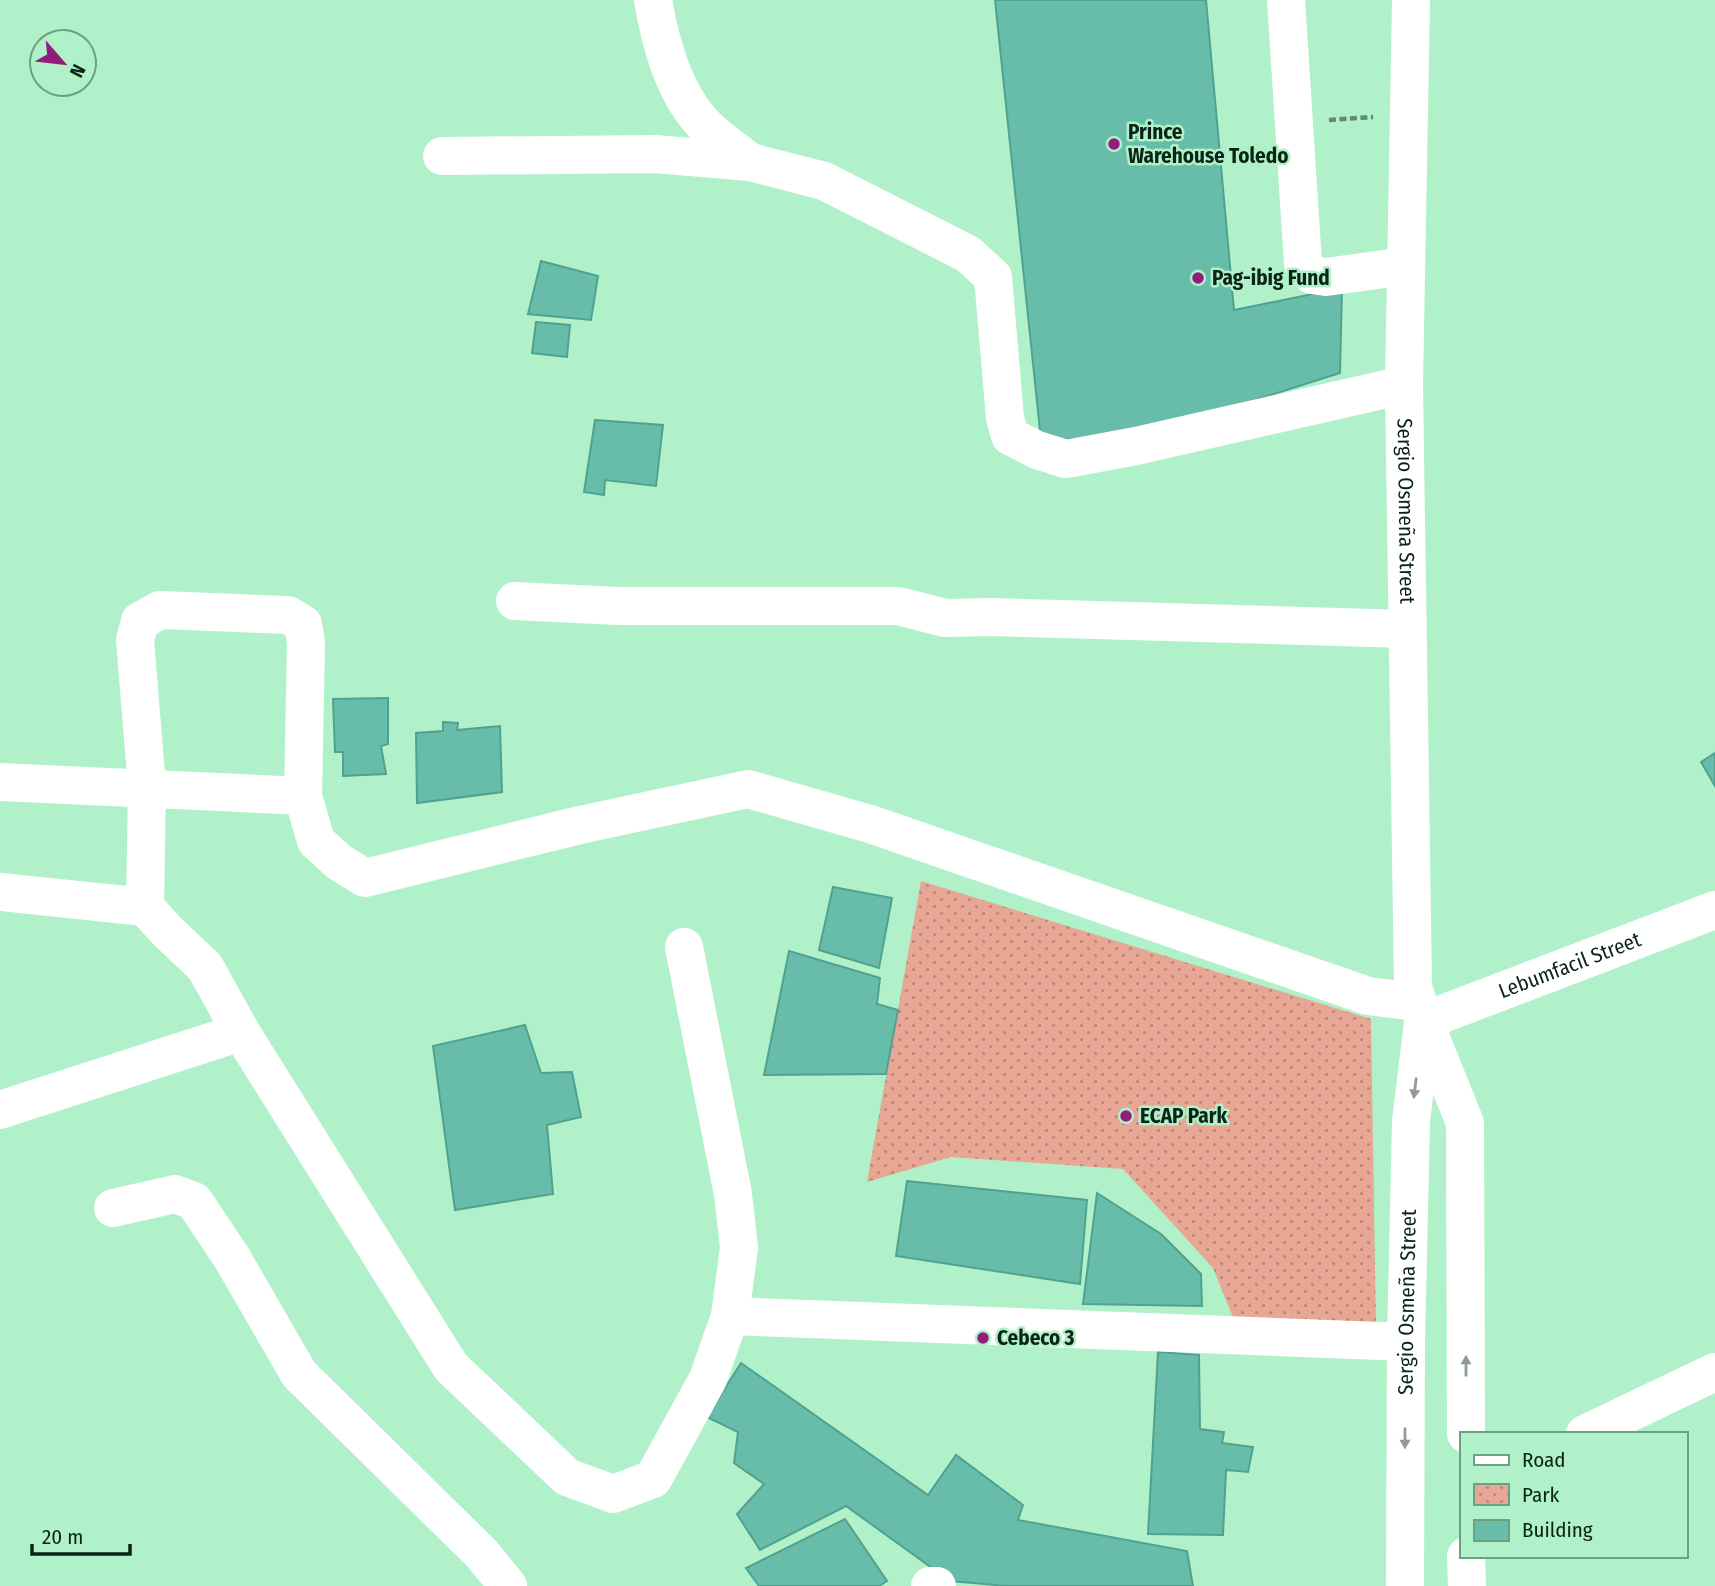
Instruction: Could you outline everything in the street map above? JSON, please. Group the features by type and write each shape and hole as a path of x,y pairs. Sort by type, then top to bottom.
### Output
{"street":[{"path":"653,0 660,37 682,94 700,121 750,162"},
{"path":"1286,0 1303,264 1312,275 1326,278 1406,266"},
{"name":"Sergio Osmeña Street","path":"1411,0 1404,385 1413,988 1465,1124 1466,1432"},
{"path":"442,156 655,154 750,162 824,181 968,254 993,277 1005,418 1010,436 1037,450 1066,459 1136,446 1404,385"},
{"path":"515,601 619,606 898,606 945,618 1407,629"},
{"path":"684,947 733,1194 739,1248 730,1316 708,1379 653,1479 613,1494 567,1477 451,1367 241,1032 205,967 167,932 145,907 147,788 135,640 140,621 160,610 288,615 303,624 306,643 303,796 316,841 339,862 365,878 580,825 748,789 870,824 1420,1012"},
{"path":"0,782 303,796"},
{"path":"0,892 145,907"},
{"name":"Lebumfacil Street","path":"1420,1012 1715,910"},
{"name":"Sergio Osmeña Street","path":"1405,1586 1406,1342 1411,1121 1420,1012"},
{"path":"0,1110 241,1032"},
{"path":"113,1208 174,1194 194,1201 232,1258 299,1374 482,1554 508,1586"},
{"path":"730,1316 1406,1342"},
{"path":"1589,1432 1715,1372"},
{"path":"1466,1558 1466,1586"},
{"path":"930,1586 937,1586"}],"path":[{"path":"1294,123 1409,114"}],"green space":[{"name":"ECAP Park","path":"921,881 1371,1019 1376,1329 1234,1320 1213,1268 1123,1169 951,1157 867,1182"}],"building":[{"name":"Prince Warehouse Toledo","path":"995,0 1206,0 1234,310 1342,288 1340,373 1136,438 1041,440"},
{"path":"541,261 598,276 591,320 528,314"},
{"path":"536,322 570,325 567,357 532,353"},
{"path":"595,420 663,425 656,486 605,480 604,495 584,492"},
{"path":"388,698 388,744 381,746 386,774 343,776 343,752 335,752 333,699"},
{"path":"443,722 458,723 457,730 500,726 502,792 417,803 416,733 443,731"},
{"path":"1715,753 1715,786 1701,762"},
{"path":"833,887 892,898 879,968 819,950"},
{"path":"789,951 880,978 877,1004 898,1010 886,1074 764,1075"},
{"path":"525,1025 541,1073 572,1072 581,1117 547,1125 553,1194 455,1210 433,1046"},
{"path":"907,1181 1087,1200 1080,1284 896,1256"},
{"path":"1097,1193 1161,1234 1201,1274 1202,1306 1083,1304"},
{"path":"1158,1352 1199,1355 1200,1429 1224,1432 1222,1443 1253,1447 1248,1472 1226,1470 1223,1535 1148,1534"},
{"path":"741,1363 928,1495 956,1455 1023,1505 1018,1520 1187,1551 1193,1586 1007,1586 950,1581 846,1506 760,1550 737,1514 764,1484 734,1463 738,1432 707,1417"},
{"path":"845,1519 887,1581 879,1586 759,1586 746,1568"}],"place":[{"name":"Prince Warehouse Toledo","path":"1114,144"},
{"name":"Pag-ibig Fund","path":"1198,278"},
{"name":"ECAP Park","path":"1126,1116"},
{"name":"Cebeco 3","path":"983,1338"}]}
